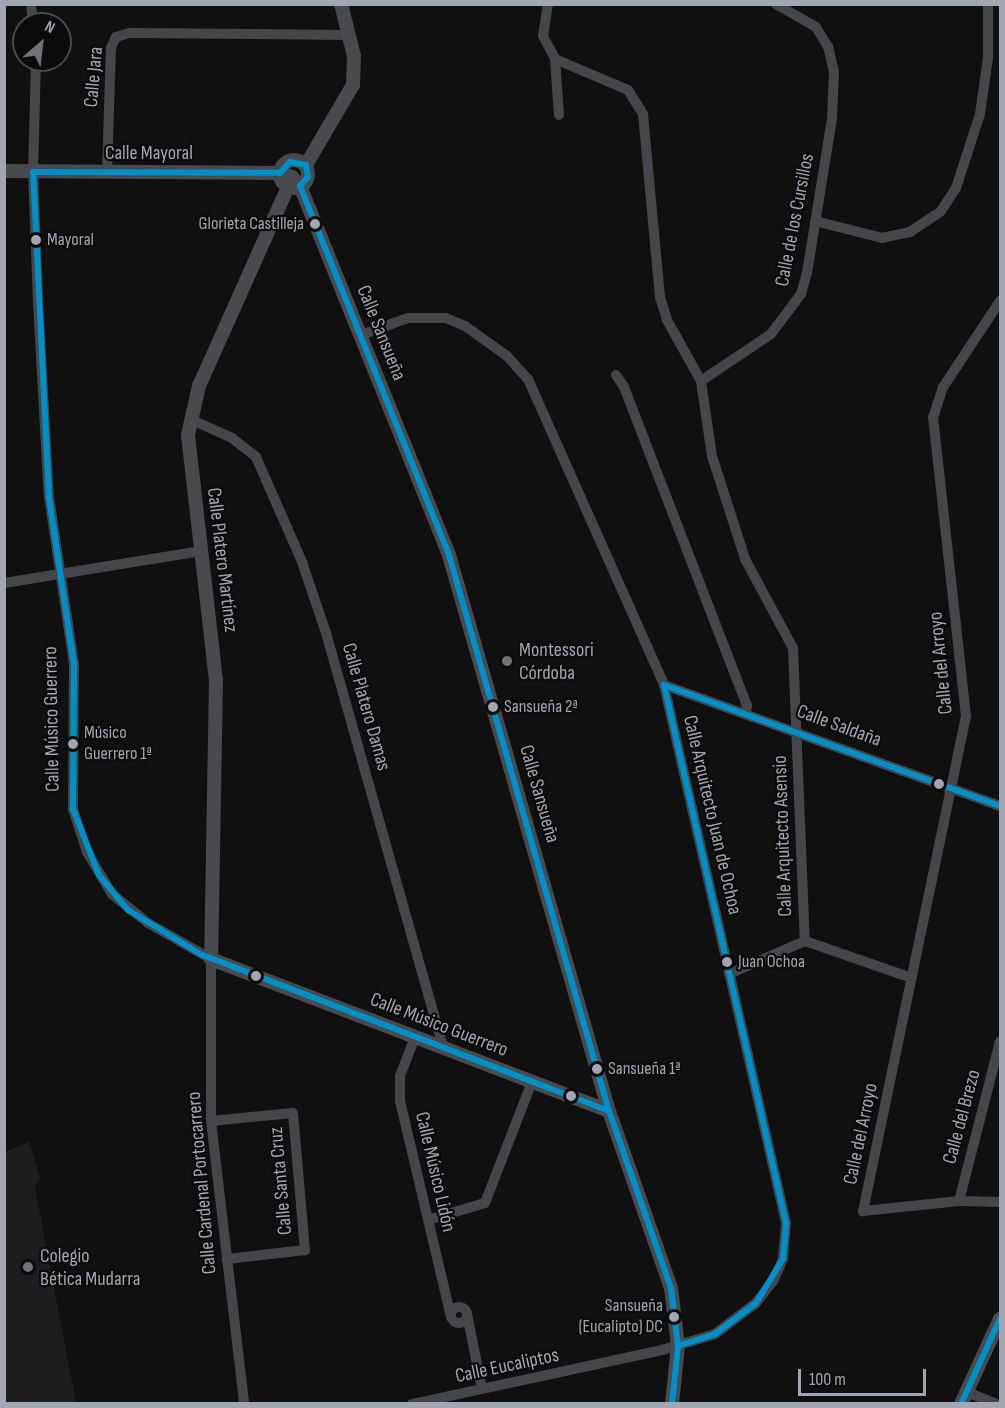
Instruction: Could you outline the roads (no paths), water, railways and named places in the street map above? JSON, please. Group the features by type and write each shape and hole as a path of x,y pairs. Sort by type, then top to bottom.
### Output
{"street":[{"path":"306,165 353,84 354,63 341,4"},
{"path":"548,4 543,36 555,58 558,115"},
{"name":"Calle de los Cursillos","path":"701,381 765,339 792,309 804,284 833,109 832,58 816,27 777,4"},
{"path":"815,221 882,238 910,232 941,211 963,168 980,114 988,57 988,4"},
{"name":"Calle Jara","path":"107,173 111,48 116,38 129,33 349,35"},
{"path":"555,58 567,66 617,82 638,101 643,114 660,297 667,320 701,381 704,418 725,505 745,559 793,648 797,730"},
{"name":"Calle Músico Guerrero","path":"36,72 33,172 49,497 74,665 74,809 87,852 112,894 128,910 211,959 609,1111"},
{"name":"Calle Mayoral","path":"4,171 290,181 290,162 306,165"},
{"name":"Calle Platero Martínez","path":"211,959 216,680 189,448 190,419 199,386 290,181 308,177 306,165"},
{"name":"Calle Sansueña","path":"290,181 361,335 449,555 609,1111 671,1288 678,1346 672,1404"},
{"name":"Calle del Arroyo","path":"959,1202 863,1211 952,786 966,706 933,417 943,387 1000,301"},
{"name":"Calle Arquitecto Juan de Ochoa","path":"361,335 408,318 438,316 465,326 523,372 664,685 729,974 785,1207 785,1248 778,1272 756,1303 715,1334 678,1346"},
{"path":"616,375 636,418 747,705 746,712"},
{"name":"Calle Platero Damas","path":"190,419 232,438 256,458 302,562 326,633 443,1047"},
{"path":"4,584 201,551"},
{"name":"Calle Saldaña","path":"664,685 797,730 952,786 1000,806"},
{"name":"Calle Arquitecto Asensio","path":"797,730 805,941"},
{"path":"729,974 805,941 912,978"},
{"name":"Calle Cardenal Portocarrero","path":"211,959 211,1122 244,1404"},
{"name":"Calle Músico Lidón","path":"415,1037 400,1077 400,1101 451,1317 457,1307 466,1314 482,1389"},
{"name":"Calle del Brezo","path":"959,1202 1000,1041"},
{"path":"428,1220 485,1203 532,1082"},
{"name":"Calle Santa Cruz","path":"211,1122 293,1113 305,1250 227,1258"},
{"path":"959,1202 1000,1202"},
{"path":"996,1404 964,1398 1000,1319"},
{"name":"Calle Eucaliptos","path":"412,1404 439,1401 482,1389 678,1346"}],"place":[{"name":"Glorieta Castilleja","path":"315,224"},
{"name":"Mayoral","path":"36,240"},
{"name":"Montessori Córdoba","path":"507,661"},
{"name":"Sansueña 2ª","path":"493,707"},
{"name":"Músico Guerrero 1ª","path":"73,744"},
{"name":"Juan Ochoa","path":"727,962"},
{"name":"Sansueña 1ª","path":"597,1069"},
{"name":"Colegio Bética Mudarra","path":"28,1267"},
{"name":"Sansueña (Eucalipto) DC","path":"674,1317"}]}
